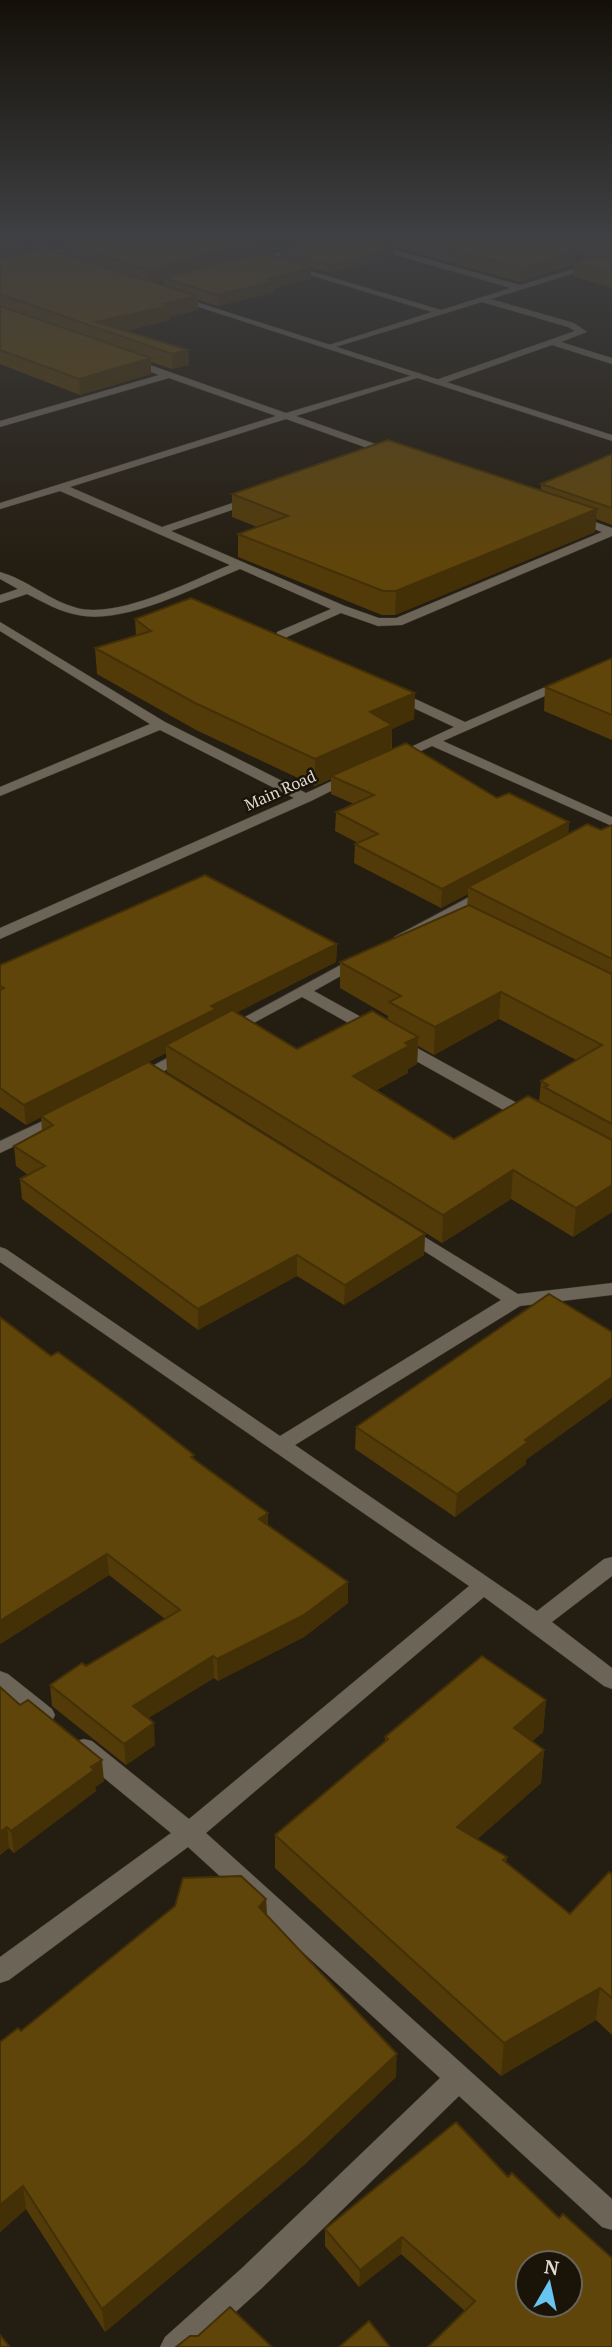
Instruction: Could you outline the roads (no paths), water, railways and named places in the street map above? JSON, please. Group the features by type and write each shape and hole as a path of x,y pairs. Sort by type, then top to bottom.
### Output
{"street":[{"path":"324,345 612,438"},
{"path":"332,347 340,345"},
{"path":"439,382 550,345"},
{"path":"560,345 612,361"},
{"path":"117,356 395,455 377,457"},
{"path":"0,424 169,375"},
{"path":"0,506 417,375"},
{"path":"60,487 341,609 378,622 398,622 612,532"},
{"path":"161,531 263,496"},
{"path":"566,515 612,532"},
{"path":"0,575 77,611 91,614 113,612 240,565"},
{"path":"0,599 30,589"},
{"path":"305,652 280,641 281,635 341,609"},
{"path":"0,626 160,725 306,798"},
{"name":"Main Road","path":"0,934 575,678"},
{"path":"379,687 465,727"},
{"path":"0,792 160,725"},
{"path":"432,741 608,826"},
{"path":"220,1035 507,881"},
{"path":"448,912 471,924"},
{"path":"303,991 541,1124"},
{"path":"125,1085 156,1076 197,1047"},
{"path":"0,1149 75,1111"},
{"path":"386,1219 515,1300"},
{"path":"0,1253 537,1622 612,1680"},
{"path":"280,1446 515,1300 612,1289"},
{"path":"537,1622 612,1565"},
{"path":"0,1972 189,1833 483,1586"},
{"path":"0,1680 189,1833 612,2217"},
{"path":"175,2347 252,2278 458,2079"}]}
